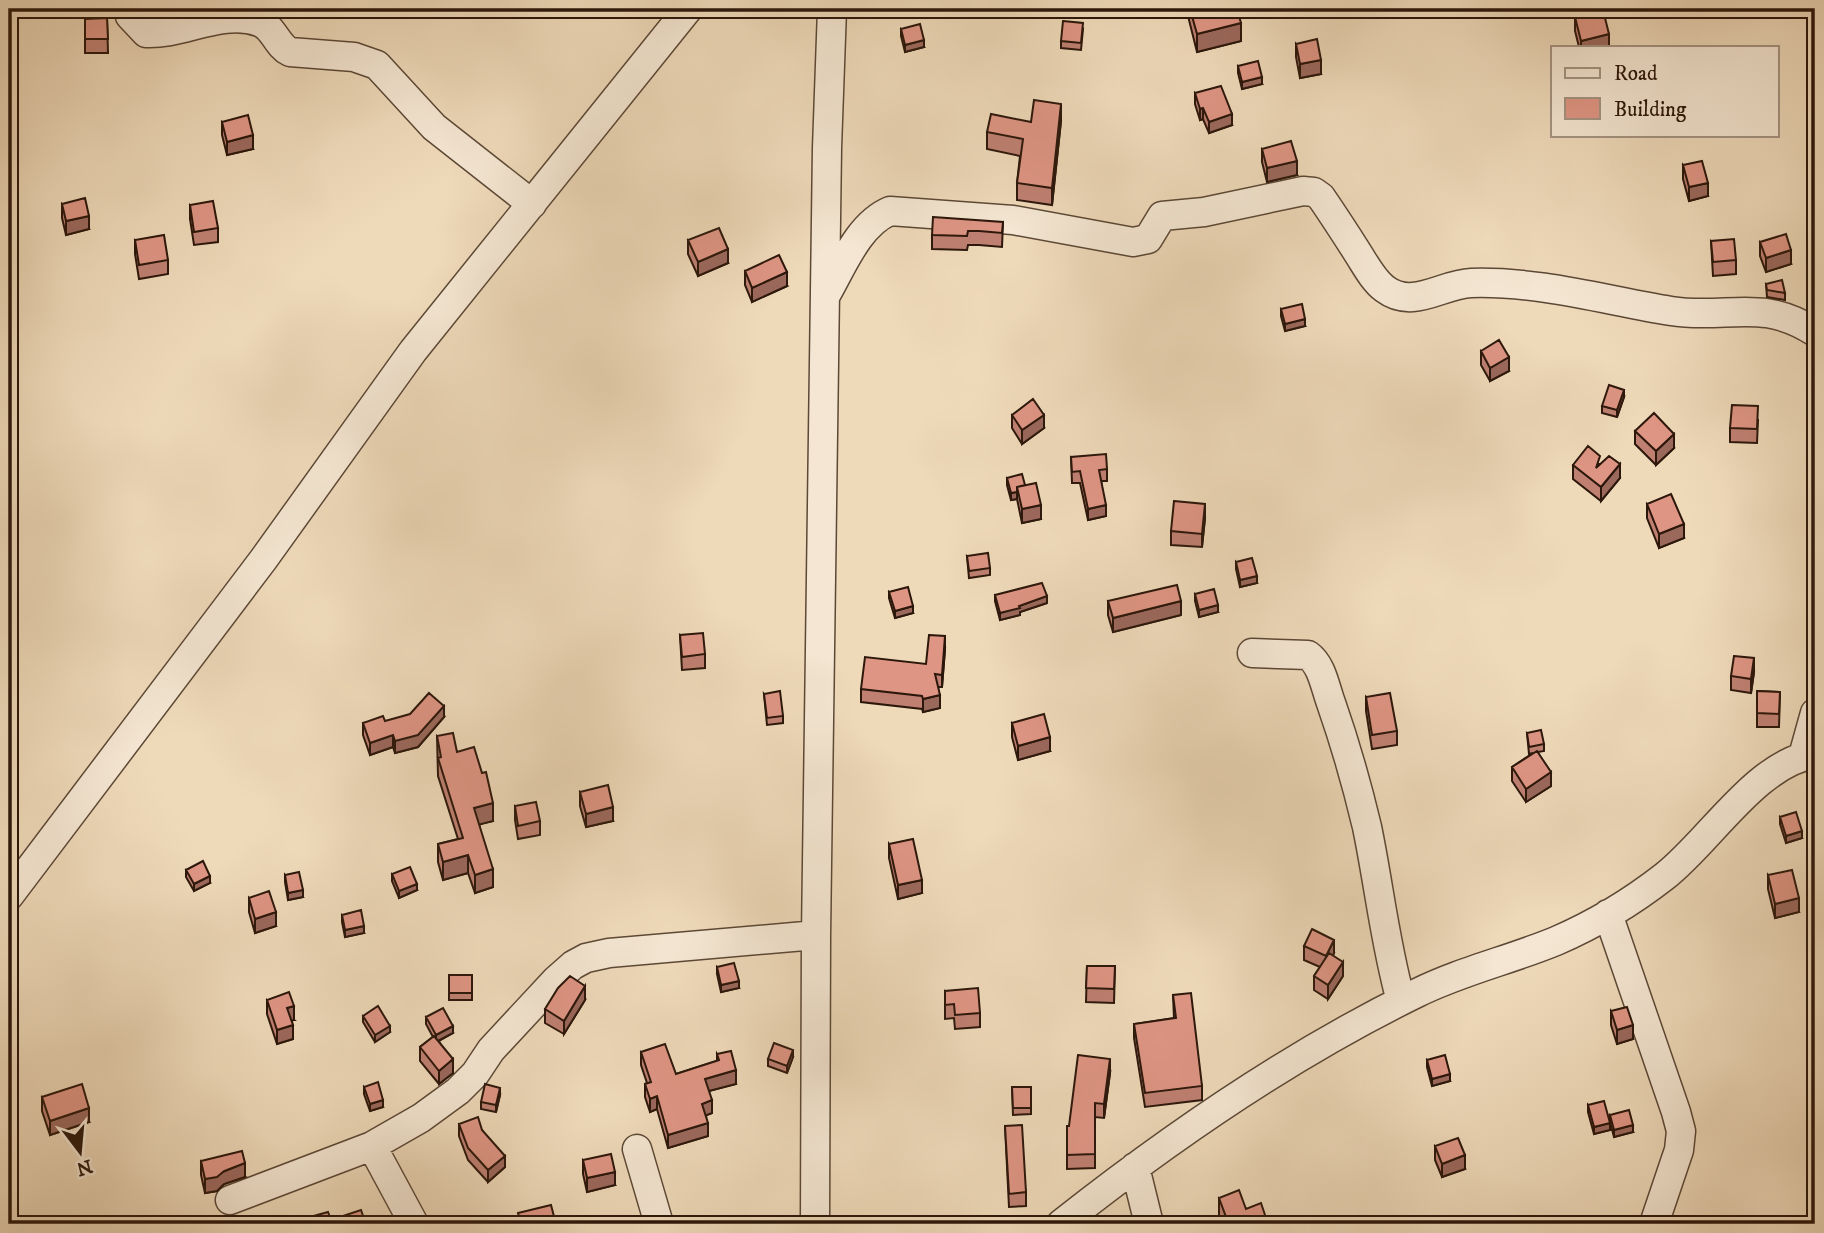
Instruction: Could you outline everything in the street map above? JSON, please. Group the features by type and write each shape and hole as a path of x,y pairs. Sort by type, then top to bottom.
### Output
{"street":[{"path":"9,896 263,560 413,351 688,9"},
{"path":"815,1224 816,935 827,148 832,9"},
{"path":"130,16 146,33 159,33 251,15 268,27 283,48 290,52 354,57 377,65 434,127 531,204"},
{"path":"825,295 865,230 878,216 890,211 1013,220 1133,242 1148,239 1162,216 1204,212 1303,191 1314,192 1321,197 1371,273 1384,289 1396,295 1409,298 1423,296 1465,283 1520,283 1560,288 1673,312 1770,313 1796,320 1815,332"},
{"path":"1252,653 1299,653 1308,655 1318,667 1342,733 1356,783 1367,828 1391,967 1401,1001"},
{"path":"1061,1224 1135,1167 1229,1103 1359,1021 1440,982 1558,940 1608,914 1666,875 1763,780 1783,764 1809,755 1815,713"},
{"path":"1608,914 1681,1131 1679,1150 1654,1224"},
{"path":"230,1200 372,1146 421,1118 458,1091 556,980 586,958 609,953 816,935"},
{"path":"372,1146 414,1224"},
{"path":"637,1149 659,1224"},
{"path":"1135,1167 1149,1224"}],"building":[{"path":"1190,9 1237,9 1241,23 1197,34"},
{"path":"1603,10 1609,34 1581,41 1575,17"},
{"path":"107,18 108,39 85,39 85,19"},
{"path":"1063,21 1083,23 1081,43 1061,41"},
{"path":"920,24 924,40 905,45 901,29"},
{"path":"1317,39 1321,60 1300,64 1296,44"},
{"path":"1258,61 1262,77 1242,82 1238,66"},
{"path":"1221,86 1232,114 1209,122 1203,108 1200,109 1195,93"},
{"path":"1034,100 1061,104 1052,188 1017,183 1023,139 987,132 991,114 1031,122"},
{"path":"248,115 253,135 227,142 222,122"},
{"path":"1291,141 1297,161 1267,168 1262,149"},
{"path":"1702,161 1708,183 1689,187 1683,165"},
{"path":"85,198 89,216 66,221 62,204"},
{"path":"213,201 218,228 194,232 190,205"},
{"path":"933,217 1003,222 1002,233 968,231 967,236 932,235"},
{"path":"719,228 728,249 698,262 688,240"},
{"path":"1786,234 1791,250 1766,258 1760,242"},
{"path":"164,235 168,260 139,265 135,240"},
{"path":"1734,239 1736,260 1713,262 1711,241"},
{"path":"779,255 787,272 752,288 745,271"},
{"path":"1782,280 1785,293 1767,290 1766,284"},
{"path":"1302,304 1305,319 1285,324 1281,309"},
{"path":"1499,340 1509,357 1490,368 1481,351"},
{"path":"1609,385 1624,390 1617,410 1602,406"},
{"path":"1033,399 1044,415 1022,430 1012,415"},
{"path":"1732,405 1758,406 1757,429 1730,428"},
{"path":"1654,413 1674,434 1656,451 1635,431"},
{"path":"1588,446 1600,456 1596,468 1609,456 1620,464 1601,487 1573,465"},
{"path":"1106,454 1107,469 1099,470 1106,505 1088,509 1080,471 1072,472 1071,457"},
{"path":"1022,474 1025,485 1017,487 1017,492 1011,493 1007,478"},
{"path":"1036,483 1041,505 1022,509 1017,487"},
{"path":"1671,494 1684,524 1659,534 1647,504"},
{"path":"1174,501 1205,504 1202,534 1171,531"},
{"path":"988,553 990,568 969,571 967,556"},
{"path":"1252,558 1257,576 1240,580 1236,562"},
{"path":"1042,583 1047,596 1019,606 1020,608 1000,613 995,595"},
{"path":"1177,585 1181,601 1113,618 1108,601"},
{"path":"908,587 913,606 895,611 889,592"},
{"path":"1214,589 1218,605 1199,610 1195,594"},
{"path":"703,633 705,654 682,657 680,635"},
{"path":"929,635 945,636 942,675 935,674 940,695 923,699 922,696 861,689 865,657 926,664"},
{"path":"1734,656 1754,658 1751,679 1731,676"},
{"path":"780,691 783,716 767,718 764,694"},
{"path":"1757,691 1780,692 1779,714 1757,713"},
{"path":"429,693 444,706 418,735 395,741 393,735 370,743 363,723 383,716 385,721 410,714"},
{"path":"1390,693 1397,731 1372,735 1366,697"},
{"path":"1044,714 1050,737 1018,746 1012,723"},
{"path":"1541,730 1544,744 1529,747 1527,733"},
{"path":"453,733 457,752 474,747 482,773 486,772 493,803 474,808 493,869 475,875 468,855 443,862 438,844 463,838 438,758 441,757 437,736"},
{"path":"1537,751 1551,772 1526,789 1512,767"},
{"path":"608,785 613,807 586,814 580,792"},
{"path":"536,802 540,821 518,826 515,806"},
{"path":"1796,812 1802,831 1786,836 1780,817"},
{"path":"913,839 922,880 898,885 889,844"},
{"path":"203,861 210,876 194,884 186,870"},
{"path":"410,867 417,884 399,891 392,874"},
{"path":"1792,870 1799,898 1775,904 1768,875"},
{"path":"299,872 303,890 288,893 285,875"},
{"path":"269,891 276,912 255,919 249,898"},
{"path":"361,910 364,926 345,930 342,915"},
{"path":"1312,929 1334,940 1326,956 1304,946"},
{"path":"1329,953 1343,962 1328,985 1314,976"},
{"path":"734,963 739,981 721,985 717,967"},
{"path":"1087,966 1115,966 1114,989 1086,988"},
{"path":"449,975 472,975 472,993 449,993"},
{"path":"570,976 585,986 564,1021 545,1009 558,988"},
{"path":"978,988 980,1013 955,1015 954,1004 945,1005 945,991"},
{"path":"289,992 294,1006 287,1008 293,1025 277,1030 267,1000"},
{"path":"1191,993 1202,1086 1145,1093 1134,1024 1176,1018 1173,995"},
{"path":"378,1006 390,1026 375,1035 363,1016"},
{"path":"1627,1007 1633,1025 1617,1030 1611,1011"},
{"path":"443,1008 453,1026 436,1035 426,1017"},
{"path":"434,1036 453,1059 439,1071 420,1047"},
{"path":"774,1043 793,1050 787,1066 768,1059"},
{"path":"665,1044 676,1074 719,1060 717,1054 731,1051 736,1070 705,1079 712,1100 702,1104 708,1123 668,1135 657,1096 650,1099 645,1084 651,1082 641,1052"},
{"path":"1078,1055 1110,1059 1104,1104 1095,1103 1095,1154 1067,1155 1067,1126"},
{"path":"1445,1055 1450,1074 1432,1079 1427,1060"},
{"path":"378,1082 383,1100 370,1104 364,1087"},
{"path":"82,1084 89,1108 50,1121 42,1097"},
{"path":"485,1084 500,1088 496,1105 481,1102"},
{"path":"1012,1087 1031,1087 1031,1108 1013,1108"},
{"path":"1604,1101 1610,1123 1594,1127 1588,1105"},
{"path":"1629,1110 1633,1125 1614,1130 1610,1115"},
{"path":"478,1117 482,1130 505,1156 488,1170 468,1148 459,1124"},
{"path":"1022,1125 1026,1192 1009,1194 1005,1126"},
{"path":"1458,1138 1465,1155 1442,1164 1435,1146"},
{"path":"242,1151 245,1163 224,1171 217,1177 205,1179 201,1161"},
{"path":"611,1154 615,1172 587,1178 583,1160"},
{"path":"1239,1190 1246,1209 1261,1203 1268,1224 1210,1223 1226,1217 1219,1198"},
{"path":"551,1205 556,1224 521,1224 518,1213"},
{"path":"361,1210 366,1224 312,1224 310,1217 328,1212 331,1220"}]}
